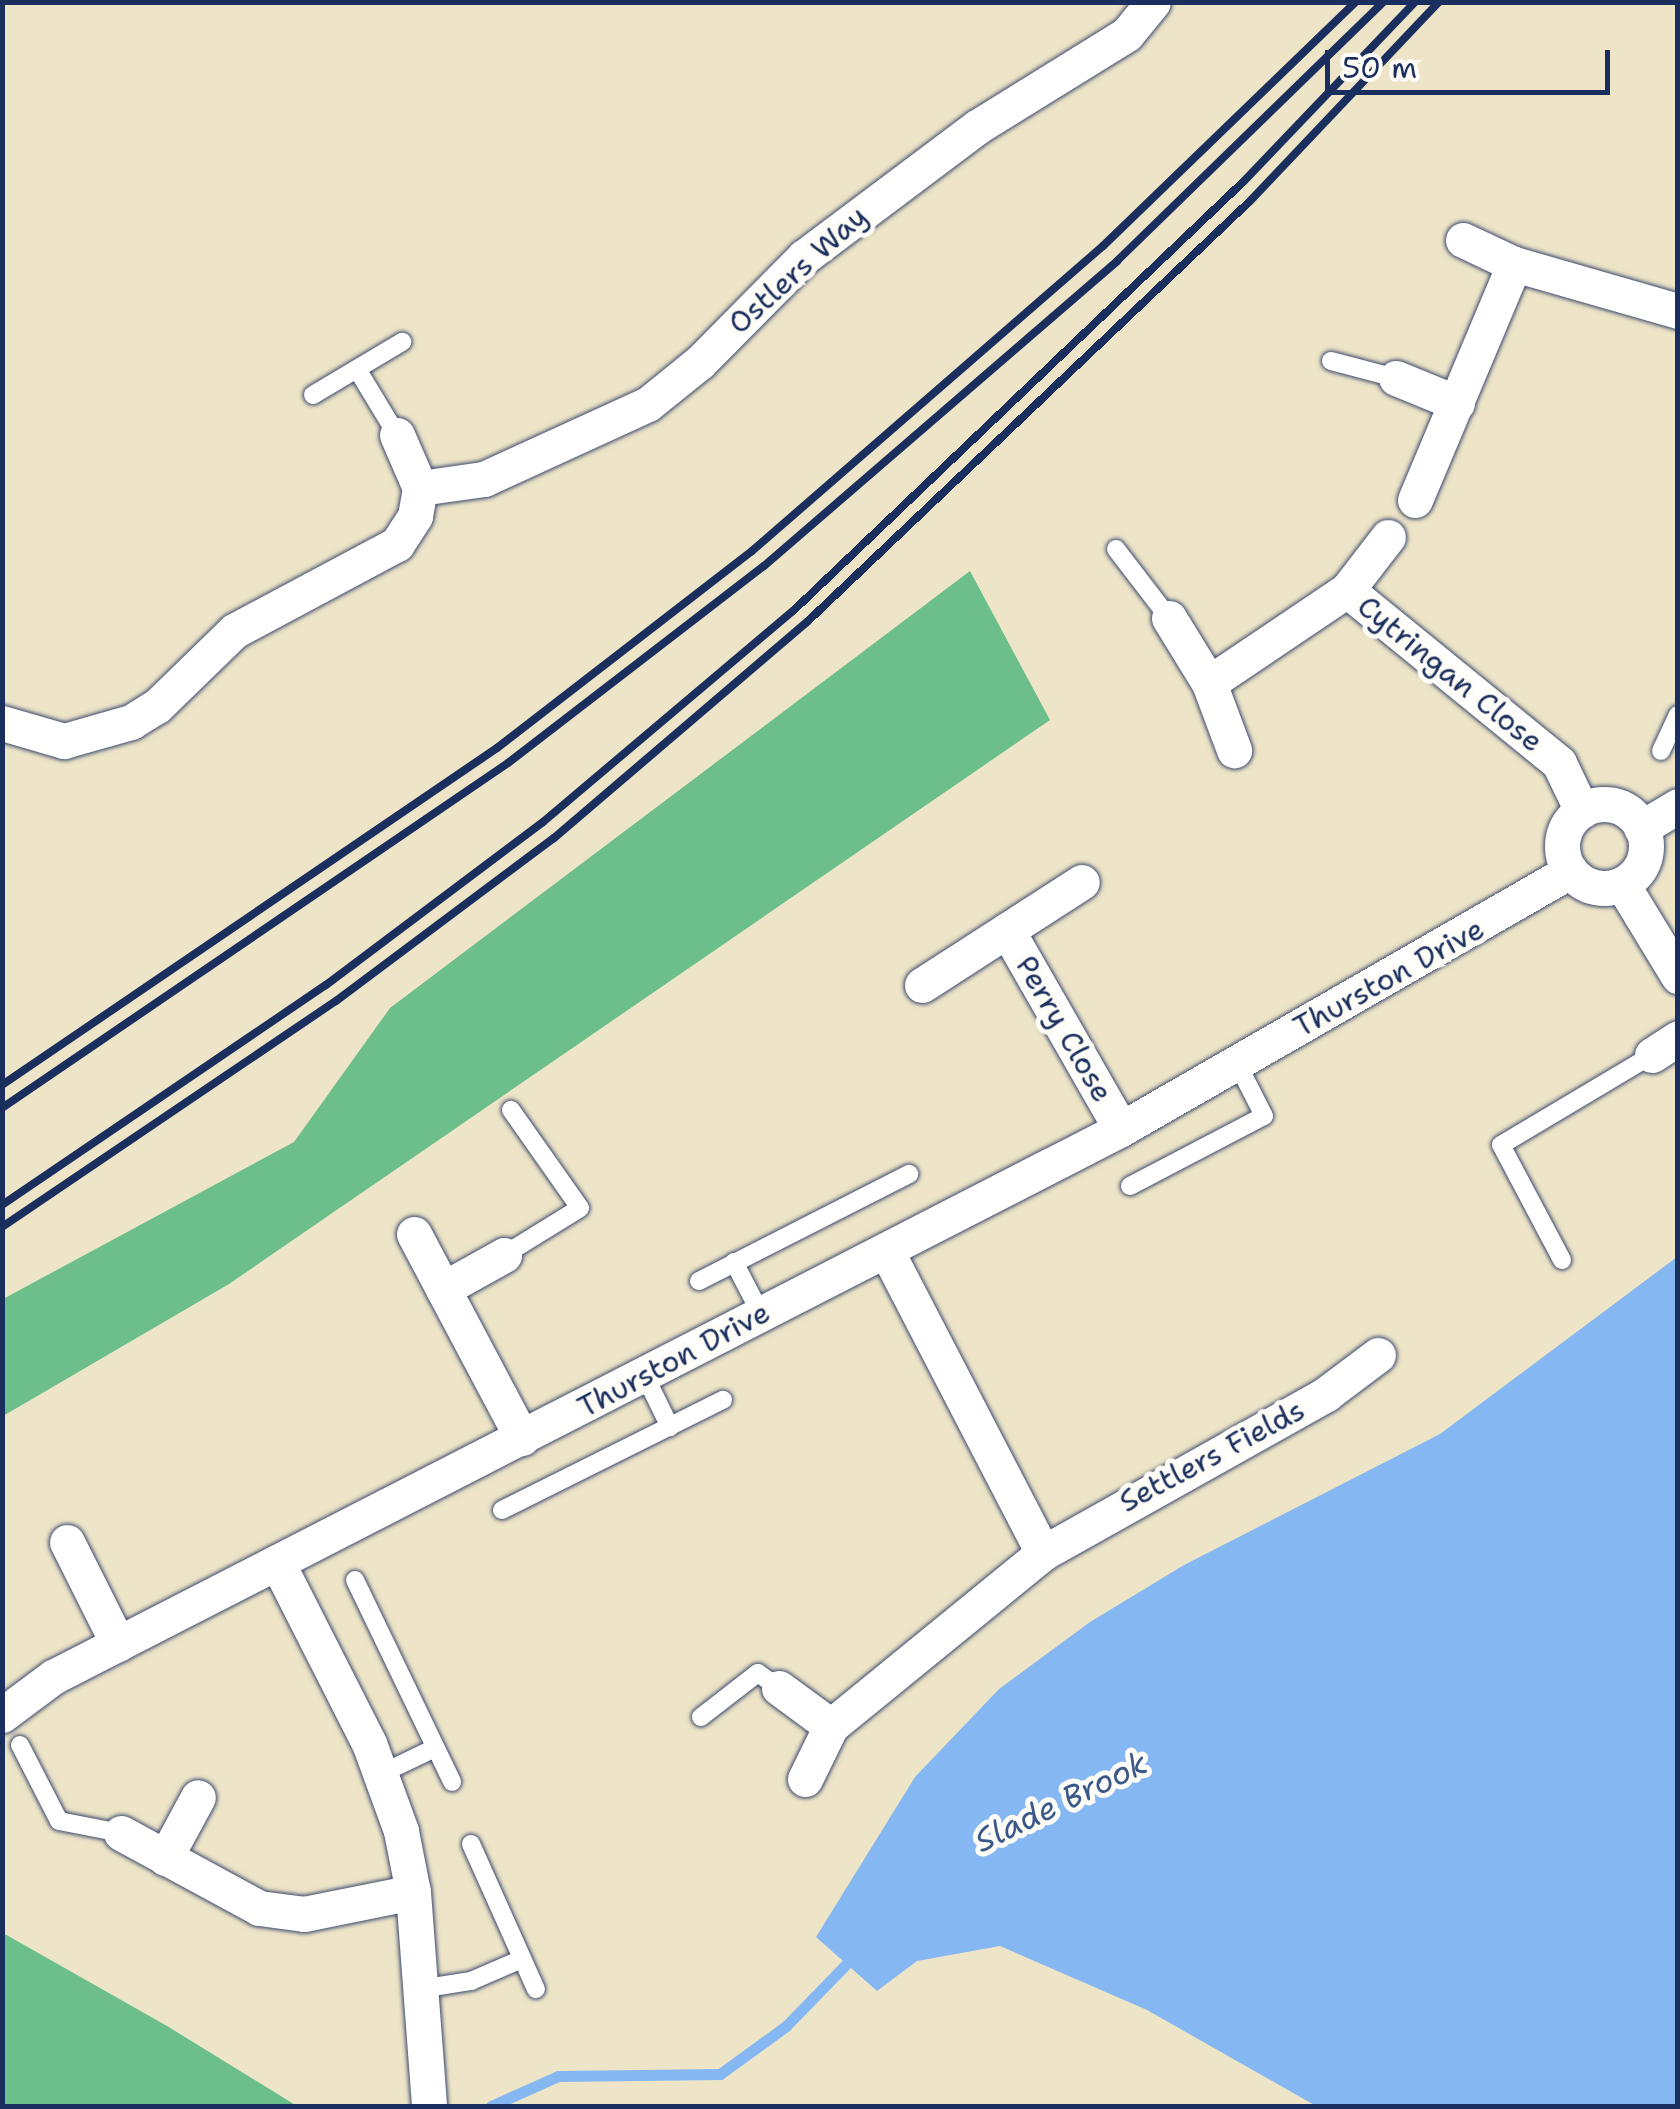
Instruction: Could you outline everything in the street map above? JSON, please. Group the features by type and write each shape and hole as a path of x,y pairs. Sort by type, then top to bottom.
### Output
{"street":[{"name":"Ostlers Way","path":"420,488 484,479 648,404 700,362 804,257 977,127 1127,34 1153,2"},
{"path":"1463,240 1514,264 1678,311"},
{"path":"1414,500 1514,264"},
{"path":"1396,378 1457,403"},
{"path":"2,723 64,741 131,722 157,706 234,631 397,544 416,516 420,488 397,435"},
{"name":"Cytringan Close","path":"1208,683 1347,590 1388,538"},
{"name":"Cytringan Close","path":"1347,590 1558,763 1582,810"},
{"path":"1169,618 1208,683 1234,750"},
{"path":"1612,804 1641,828 1644,860 1622,884 1595,888 1570,871 1562,842 1582,810 1612,804"},
{"path":"1641,828 1678,806"},
{"name":"Thurston Drive","path":"11,1730 53,1677 1121,1128 1570,871"},
{"name":"Perry Close","path":"922,985 1082,882"},
{"path":"1622,884 1678,976"},
{"name":"Perry Close","path":"1007,930 1121,1128"},
{"path":"414,1234 522,1438"},
{"path":"886,1250 1043,1553"},
{"path":"443,1289 504,1255"},
{"name":"Settlers Fields","path":"805,1779 832,1726 1043,1553 1326,1394 1378,1355"},
{"path":"68,1542 118,1644"},
{"path":"277,1562 381,1774 413,1892 428,2104"},
{"path":"779,1688 832,1726"},
{"path":"166,1858 198,1797"},
{"path":"120,1833 259,1908 304,1914 413,1892"}],"lane":[{"path":"313,395 402,342"},
{"path":"1331,361 1396,378"},
{"path":"357,368 397,435"},
{"path":"1116,549 1169,618"},
{"path":"1661,751 1678,715"},
{"path":"1562,1260 1501,1146 1665,1047"},
{"path":"1130,1186 1264,1116 1237,1063"},
{"path":"504,1255 580,1208 511,1110"},
{"path":"699,1280 909,1174"},
{"path":"734,1262 761,1314"},
{"path":"645,1376 670,1427"},
{"path":"502,1510 723,1400"},
{"path":"356,1580 452,1782"},
{"path":"701,1717 758,1673 779,1688"},
{"path":"11,1730 59,1820 120,1833"},
{"path":"381,1774 435,1748"},
{"path":"471,1844 536,1990"},
{"path":"420,1989 471,1981 522,1958"}],"green space":[{"path":"970,571 1050,720 229,1284 3,1416 3,1299 294,1142 390,1008"},
{"path":"3,1933 167,2026 297,2106 3,2106"}],"water":[{"path":"1677,1257 1677,2106 1316,2106 1147,2010 1000,1946 917,1961 877,1991 816,1937 915,1777 999,1689 1090,1622 1184,1565 1440,1434"}],"waterway":[{"name":"Slade Brook","path":"491,2106 558,2076 720,2074 786,2026 855,1955"}],"railway":[{"path":"2,1085 497,748 752,551 1103,246 1356,2"},
{"path":"2,1108 508,763 764,566 1117,261 1383,2"},
{"path":"2,1205 326,985 543,822 793,611 1244,181 1415,2"},
{"path":"2,1227 336,1001 554,838 807,622 1250,201 1439,2"}]}
